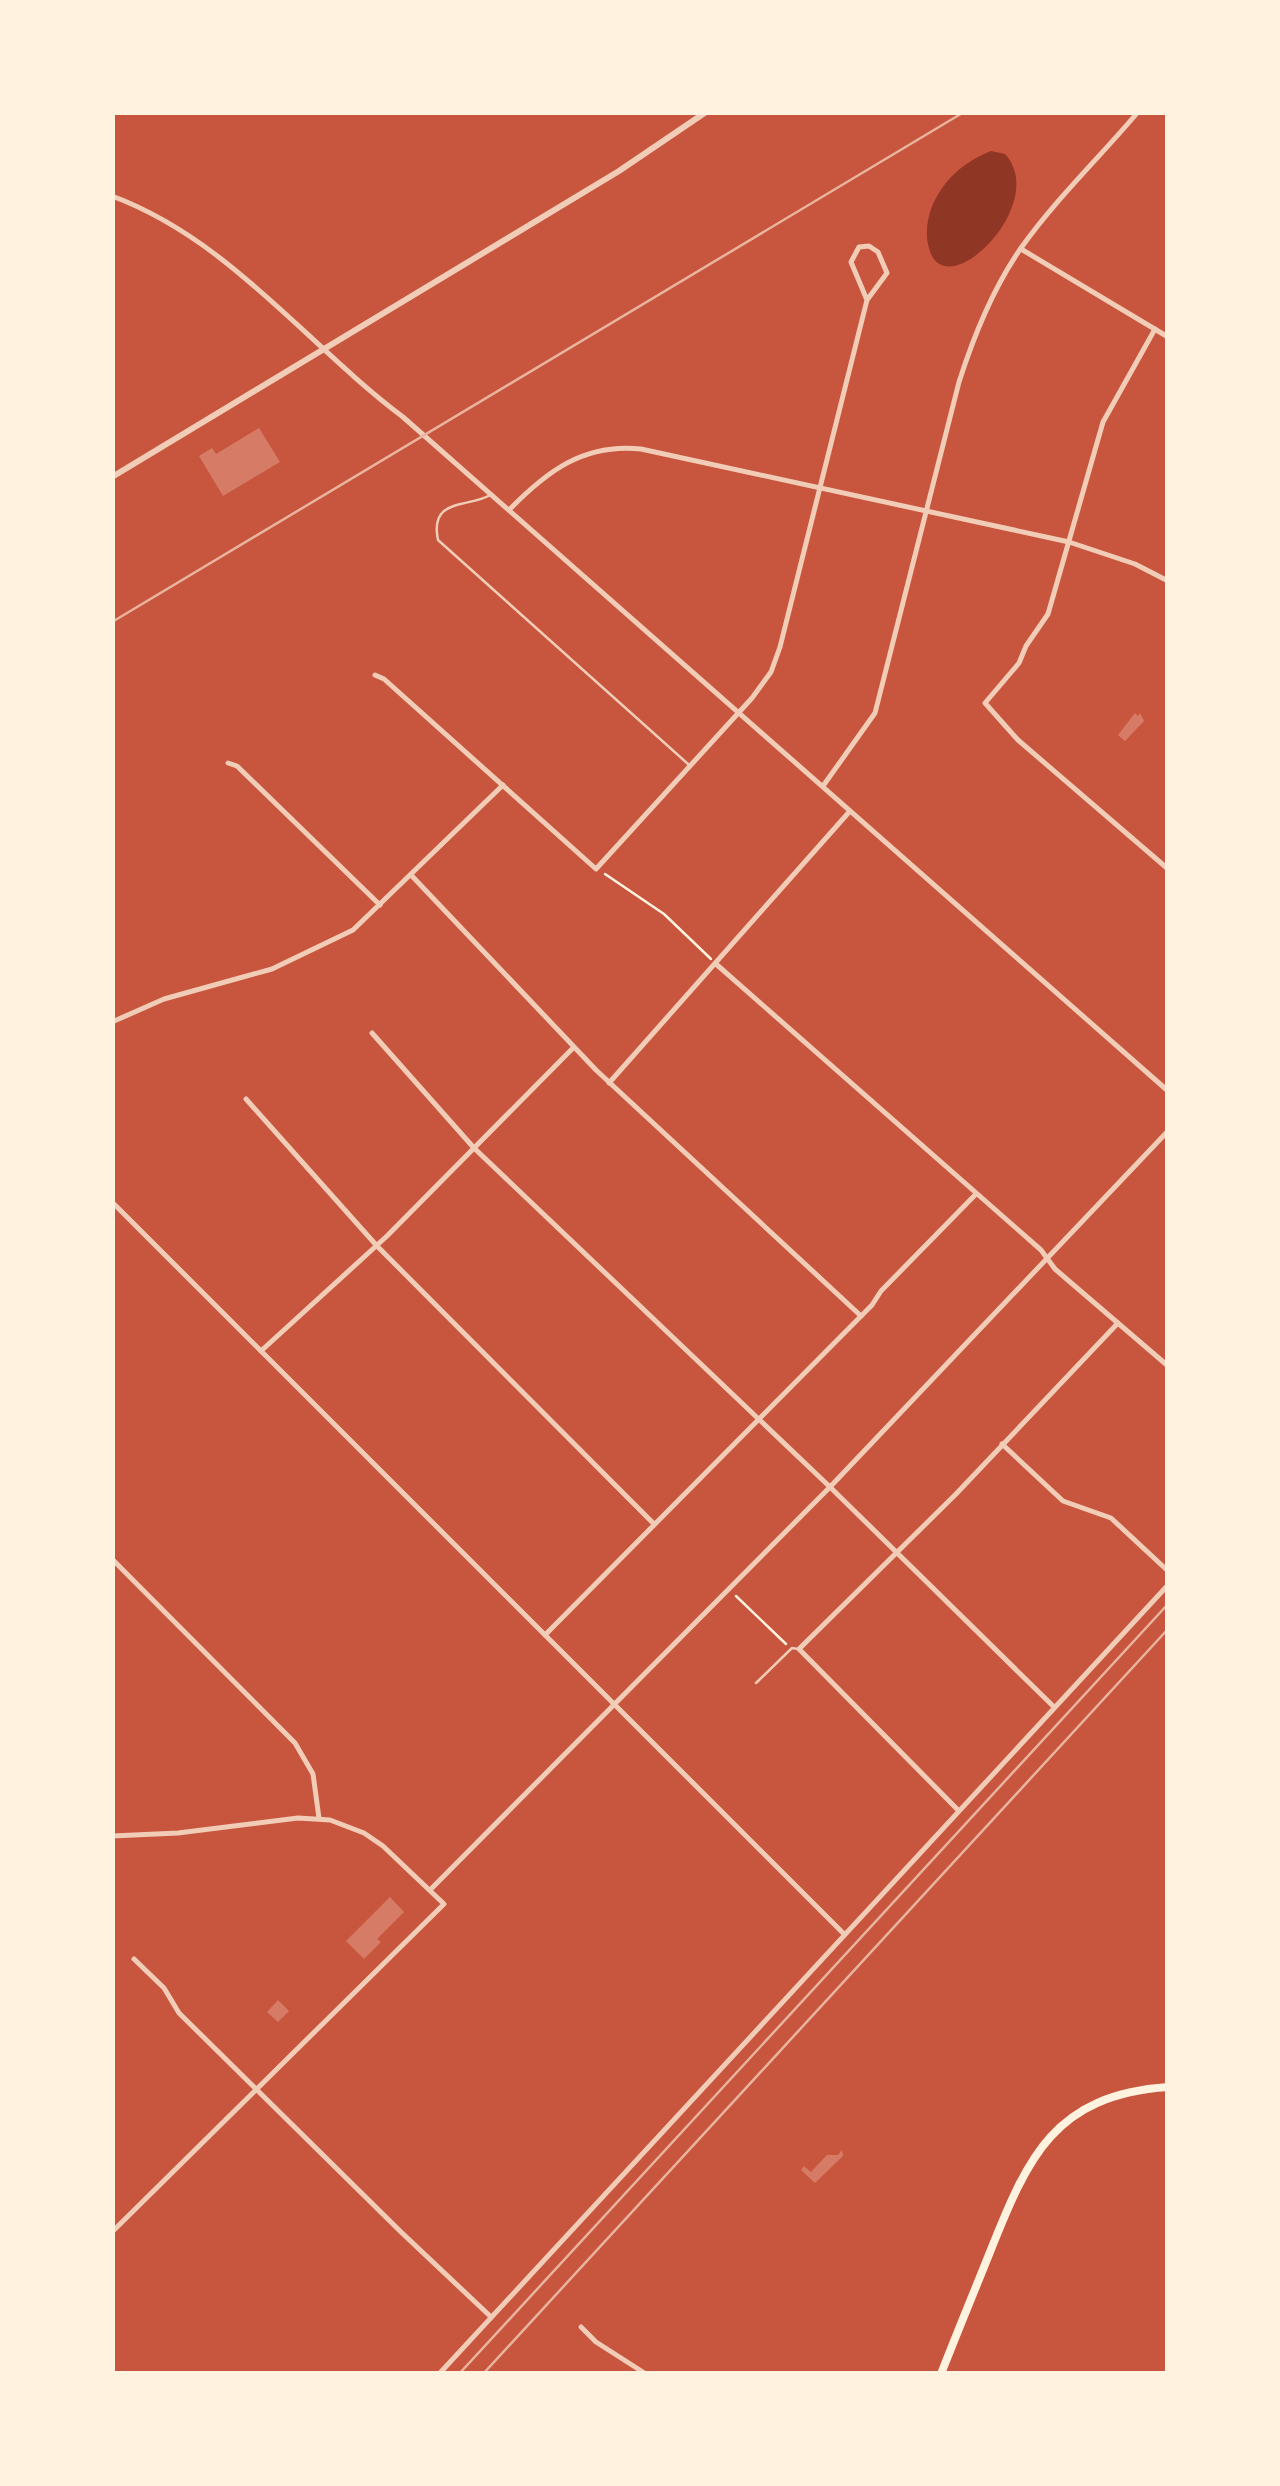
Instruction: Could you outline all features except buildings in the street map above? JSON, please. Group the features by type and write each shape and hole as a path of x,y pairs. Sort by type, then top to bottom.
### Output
{"main road":[{"path":"941,2374 1016,2185 1043,2143 1071,2118 1108,2098 1168,2087"}],"street":[{"path":"113,476 619,171 706,112"},
{"path":"823,786 875,713 970,346 1021,248 1138,112"},
{"path":"112,196 172,226 215,254 264,294 1168,1091"},
{"path":"376,675 596,869 760,688 776,660 868,300 887,273 878,252 869,246 859,247 850,262 868,300"},
{"path":"1021,248 1168,337"},
{"path":"1155,329 1103,422 1048,614 1019,663 985,703 1029,750 1168,869"},
{"path":"508,510 550,470 601,449 641,450 1070,542 1135,564 1168,581"},
{"path":"228,763 237,766 380,905"},
{"path":"112,1022 164,999 272,969 353,930 503,785"},
{"path":"609,1083 850,811"},
{"path":"411,876 573,1048 861,1316"},
{"path":"716,964 1168,1366"},
{"path":"372,1033 474,1148 1053,1706"},
{"path":"260,1351 376,1246 573,1048"},
{"path":"246,1099 376,1246 654,1524"},
{"path":"431,1889 830,1487 1168,1131"},
{"path":"545,1635 760,1420 976,1194"},
{"path":"112,1202 844,1934"},
{"path":"958,1810 799,1649 898,1553 1118,1323"},
{"path":"1002,1444 1064,1500 1110,1518 1168,1571"},
{"path":"112,1560 294,1744 313,1774 319,1818"},
{"path":"439,2374 1168,1585"},
{"path":"112,1836 319,1818 364,1833 444,1904 112,2232"},
{"path":"134,1960 164,1988 177,2011 490,2316"},
{"path":"581,2328 646,2374"}],"lane":[{"path":"491,494 448,508 436,529 438,540 689,765"},
{"path":"756,1683 792,1648 799,1649"}],"path":[{"path":"596,869 664,914 716,964"},
{"path":"736,1596 788,1645 799,1649"}],"shaded area":[{"path":"991,151 1005,154 1016,175 1015,198 1005,222 990,243 972,258 954,266 938,264 929,248 927,233 936,199 955,174"}],"railway":[{"path":"112,622 964,112"},
{"path":"459,2374 1168,1604"},
{"path":"483,2374 1168,1629"}]}
